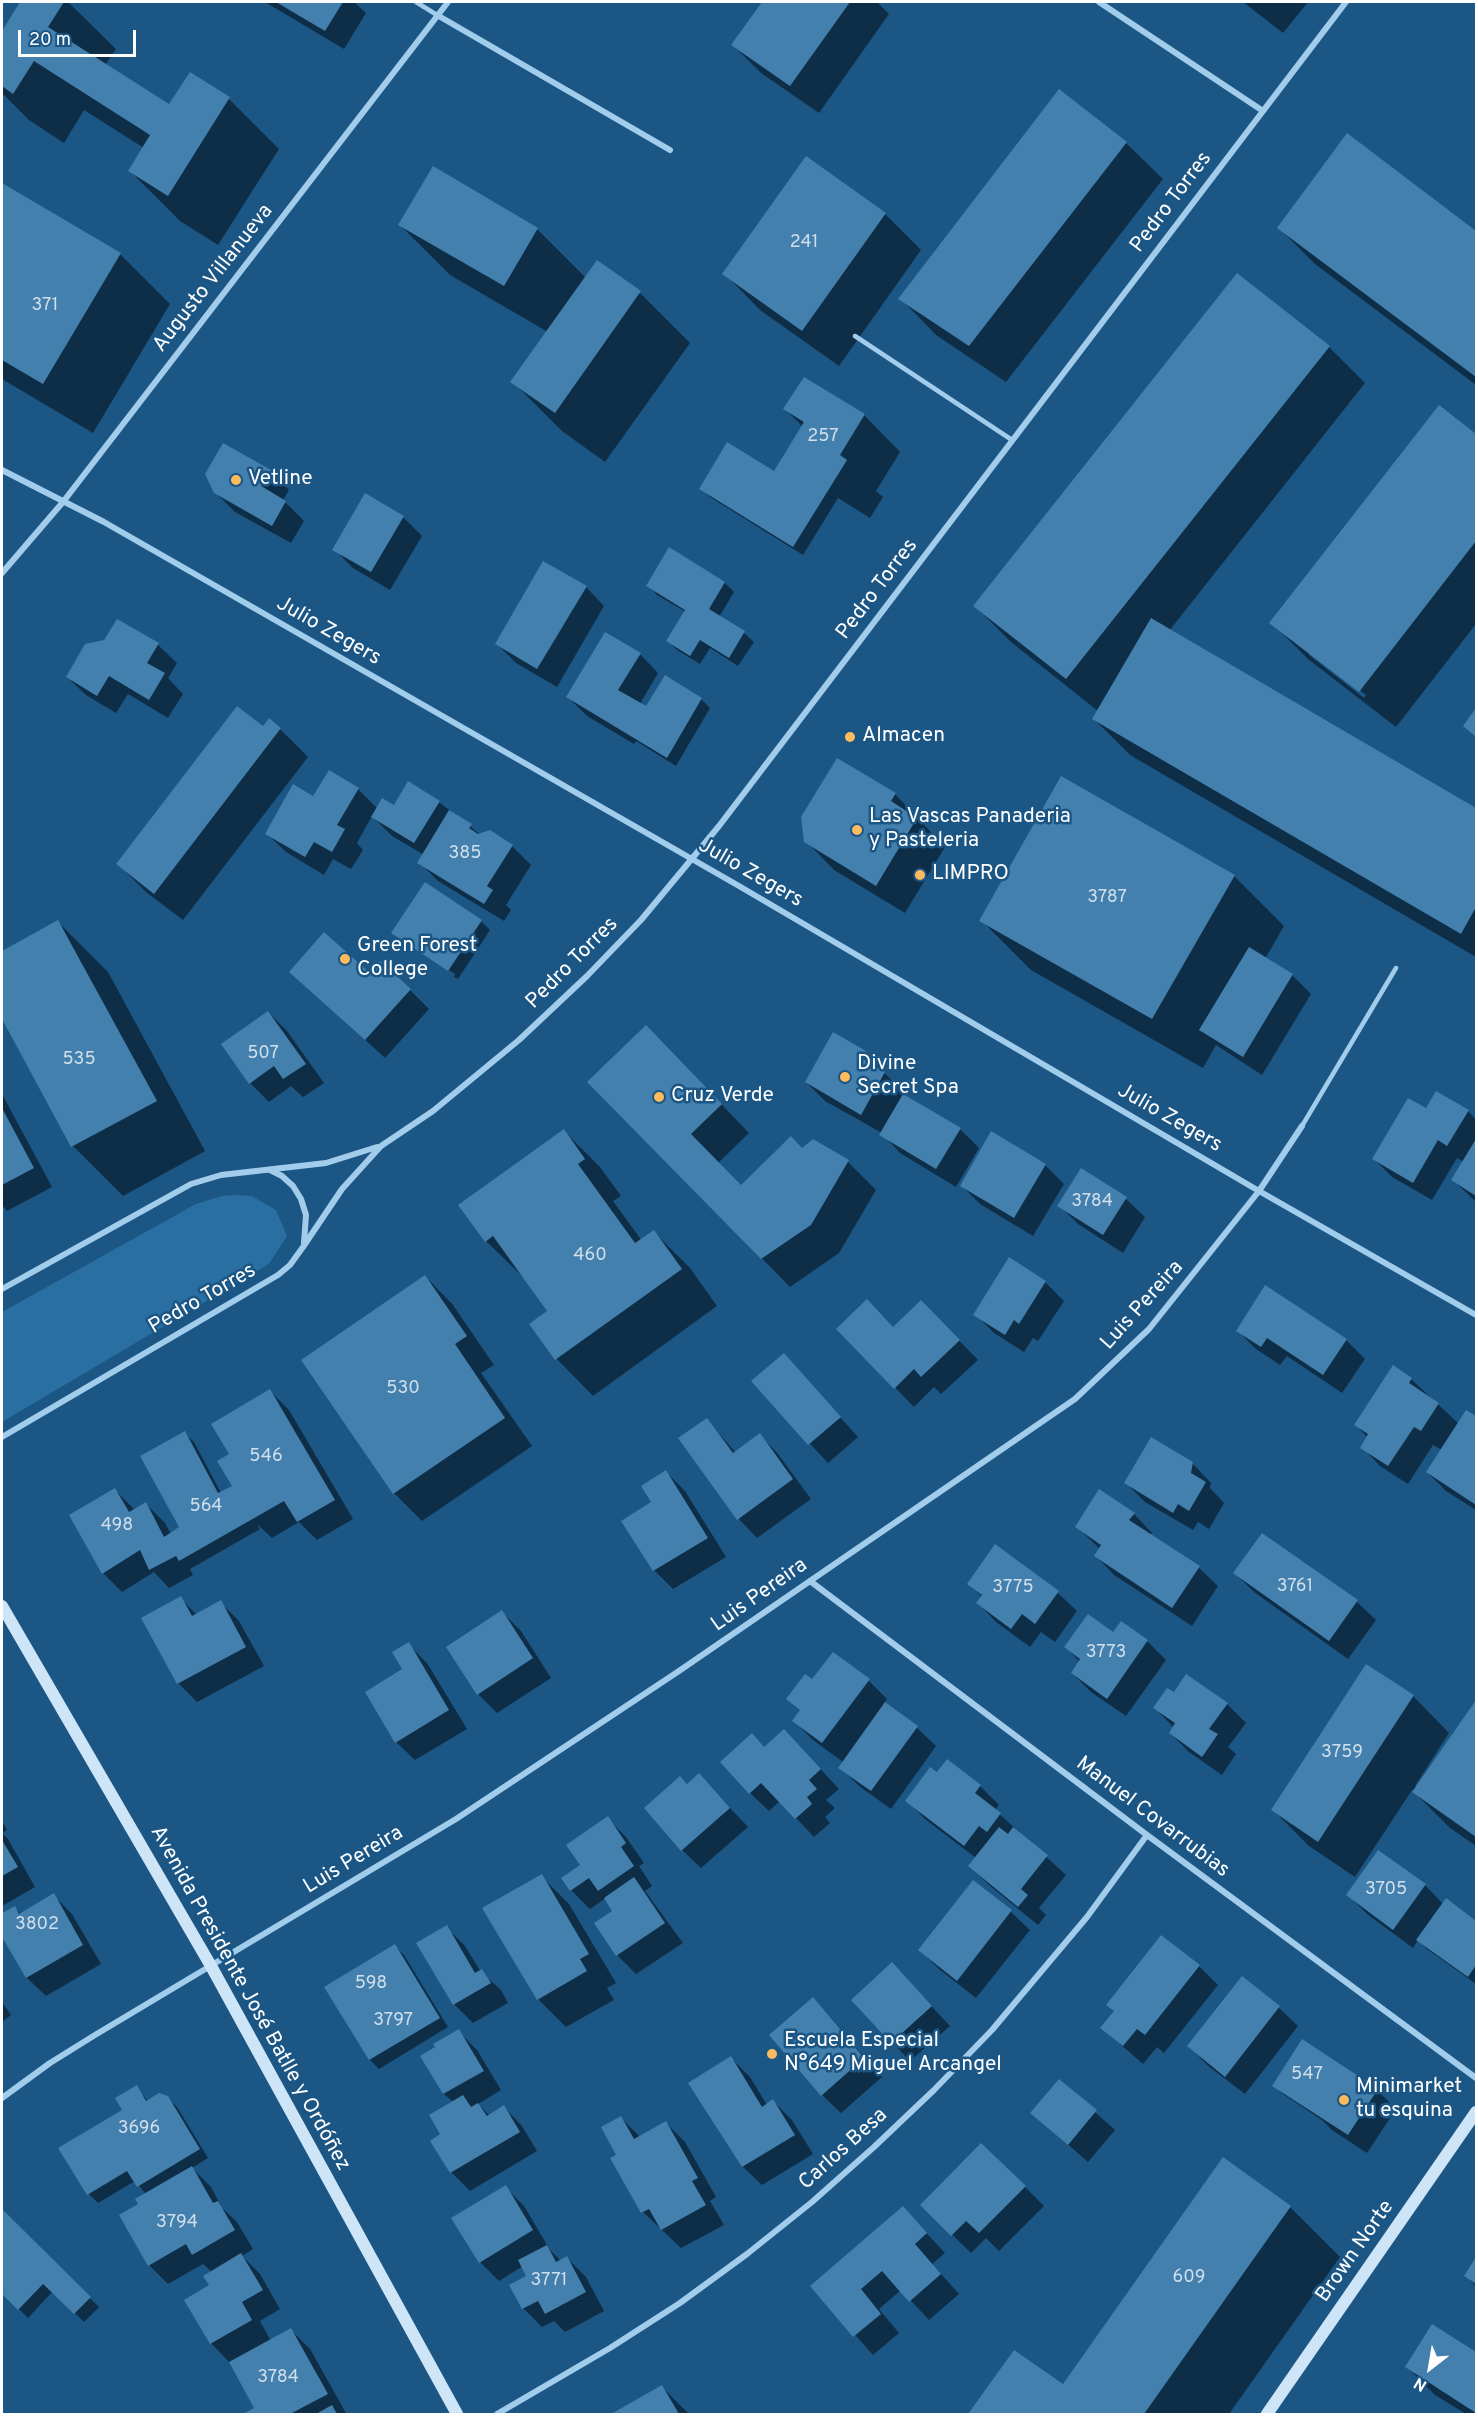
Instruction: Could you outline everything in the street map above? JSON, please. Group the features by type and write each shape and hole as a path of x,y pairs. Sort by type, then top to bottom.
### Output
{"main road":[{"name":"Avenida Presidente José Batlle y Ordóñez","path":"2,1606 211,1966 457,2415"},
{"name":"Brown Norte","path":"1267,2415 1476,2112"}],"street":[{"name":"Augusto Villanueva","path":"2,573 63,502 448,2"},
{"path":"1099,2 1263,111"},
{"name":"Pedro Torres","path":"2,1437 278,1275 290,1265 303,1248 342,1189 381,1146 433,1111 519,1040 593,970 641,920 693,860 1346,2"},
{"path":"438,15 670,150"},
{"name":"Julio Zegers","path":"2,470 104,522 693,860 1259,1191 1476,1315"},
{"name":"Luis Pereira","path":"2,2098 50,2063 456,1819 679,1671 1075,1399 1149,1329 1259,1191 1302,1126"},
{"name":"Pedro Torres","path":"2,1289 191,1184 221,1175 326,1163 381,1146"},
{"path":"270,1169 293,1186 301,1199 306,1215 307,1231 303,1248"},
{"name":"Manuel Covarrubias","path":"810,1581 1147,1835 1476,2078"},
{"name":"Carlos Besa","path":"497,2415 610,2348 680,2303 802,2209 874,2147 992,2030 1087,1917 1147,1835"}],"lane":[{"path":"416,2 438,15"},
{"path":"855,336 1012,440"},
{"name":"Luis Pereira","path":"1302,1126 1396,969"}],"shaded area":[{"path":"222,1196 252,1196 276,1210 287,1236 269,1264 2,1422 2,1312 196,1204"}],"building":[{"path":"20,2 64,2 48,27 169,104 190,72 230,97 168,196 128,171 150,135 34,61 13,94 2,86 2,31"},
{"path":"276,2 343,2 325,31"},
{"path":"762,2 850,2 790,86 731,45"},
{"path":"1059,89 1127,142 969,346 898,299"},
{"path":"1347,133 1476,231 1476,377 1277,228"},
{"path":"806,156 886,213 802,331 722,274"},
{"path":"433,166 538,228 504,286 398,225"},
{"path":"2,183 121,253 43,384 2,360"},
{"path":"597,260 641,291 555,413 510,382"},
{"path":"1237,273 1330,346 1066,679 973,606"},
{"path":"804,377 865,414 840,455 847,460 793,547 699,489 727,442 774,471 804,422 783,409"},
{"path":"1439,405 1476,434 1476,541 1359,692 1269,623"},
{"name":"Vetline","path":"223,443 271,470 261,486 286,501 272,526 214,493 205,474"},
{"path":"365,493 404,516 371,572 332,550"},
{"path":"669,547 725,582 709,609 745,631 729,658 700,640 690,656 666,641 685,610 646,586"},
{"path":"543,561 587,586 537,669 495,644"},
{"path":"1151,618 1476,808 1476,907 1461,934 1092,719"},
{"path":"117,619 159,643 147,663 165,673 149,700 109,676 97,696 66,677 85,644 104,640"},
{"path":"605,632 641,653 618,690 646,706 665,675 702,698 667,758 566,697"},
{"path":"237,706 263,726 269,718 281,728 154,894 116,864"},
{"path":"1476,708 1476,737 1463,726"},
{"name":"Las Vascas Panaderia y Pasteleria","path":"837,758 896,793 891,801 917,818 876,886 804,842 801,817"},
{"path":"329,770 359,788 337,825 345,829 332,852 314,842 305,857 265,834 293,784 313,796"},
{"path":"1061,776 1235,875 1152,1019 979,921"},
{"path":"408,781 440,801 414,843 371,817 382,798 394,805"},
{"path":"449,810 472,824 469,828 478,834 490,830 513,845 487,886 493,890 484,904 417,863"},
{"path":"425,882 482,920 448,971 391,933"},
{"path":"58,920 157,1101 71,1147 2,1019 2,951"},
{"path":"324,932 370,973 380,961 411,989 365,1040 289,972"},
{"path":"1249,947 1293,974 1243,1057 1199,1030"},
{"path":"268,1011 306,1064 283,1079 274,1066 249,1084 221,1044"},
{"path":"646,1025 722,1104 691,1134 741,1185 791,1136 802,1148 813,1139 849,1160 811,1225 761,1259 587,1082"},
{"name":"Divine Secret Spa","path":"833,1032 866,1051 862,1058 885,1072 861,1115 805,1082"},
{"path":"1436,1091 1469,1110 1447,1146 1438,1140 1413,1183 1372,1159 1408,1098 1426,1108"},
{"path":"903,1094 961,1128 936,1169 879,1135"},
{"path":"2,1108 34,1168 2,1185"},
{"path":"564,1129 585,1159 578,1164 635,1243 654,1230 682,1269 555,1360 529,1324 547,1311 493,1236 485,1242 458,1205"},
{"path":"991,1131 1046,1164 1014,1218 960,1186"},
{"path":"1476,1139 1476,1196 1451,1180"},
{"path":"1081,1168 1127,1197 1103,1235 1057,1206"},
{"path":"1009,1257 1046,1281 1019,1324 1014,1320 1005,1335 973,1315"},
{"path":"425,1275 467,1336 455,1344 505,1418 393,1494 301,1360"},
{"path":"1265,1285 1347,1339 1323,1375 1267,1338 1261,1347 1236,1331"},
{"path":"867,1299 893,1327 921,1300 960,1340 921,1377 914,1369 894,1389 836,1329"},
{"path":"784,1353 841,1417 808,1445 751,1381"},
{"path":"1393,1365 1412,1378 1409,1383 1439,1403 1421,1431 1414,1427 1388,1466 1360,1448 1368,1434 1354,1425"},
{"path":"270,1389 335,1500 297,1522 284,1501 179,1561 176,1556 149,1570 140,1550 102,1574 69,1515 115,1488 129,1512 146,1502 164,1537 179,1527 140,1456 185,1431 218,1493 232,1486 217,1461 229,1454 211,1424"},
{"path":"1466,1410 1476,1416 1476,1505 1426,1472"},
{"path":"707,1418 733,1453 760,1433 793,1479 737,1520 678,1438"},
{"path":"1151,1437 1193,1462 1191,1473 1206,1482 1189,1511 1178,1504 1173,1513 1124,1483"},
{"path":"666,1470 708,1538 653,1571 621,1521 651,1502 641,1486"},
{"path":"1099,1489 1135,1513 1129,1520 1200,1566 1172,1608 1094,1556 1101,1545 1075,1527"},
{"path":"1262,1533 1358,1600 1329,1641 1233,1573"},
{"path":"995,1544 1059,1591 1035,1624 1022,1614 1011,1629 976,1603 982,1595 967,1584"},
{"path":"181,1596 192,1616 221,1600 246,1647 177,1684 141,1618"},
{"path":"502,1610 533,1658 477,1695 446,1647"},
{"path":"1088,1614 1113,1632 1121,1621 1148,1640 1107,1699 1071,1673 1080,1659 1064,1647"},
{"path":"409,1642 449,1710 395,1743 365,1692 402,1669 392,1652"},
{"path":"833,1652 870,1679 822,1743 792,1721 800,1710 786,1699 805,1674 812,1679"},
{"path":"1366,1664 1414,1695 1318,1842 1271,1810"},
{"path":"1186,1674 1228,1703 1209,1729 1218,1734 1202,1757 1169,1733 1175,1723 1153,1708 1167,1688 1174,1692"},
{"path":"1476,1700 1476,1837 1412,1792"},
{"path":"885,1702 918,1726 871,1791 838,1768"},
{"path":"784,1729 821,1769 809,1780 817,1789 807,1797 812,1804 795,1819 761,1783 749,1794 720,1762 752,1733 764,1747"},
{"path":"947,1759 981,1785 975,1793 1001,1813 987,1832 979,1826 964,1846 905,1801 930,1767 937,1772"},
{"path":"699,1773 730,1808 681,1851 644,1808 680,1776 687,1784"},
{"path":"608,1816 626,1843 621,1847 634,1866 598,1891 589,1878 570,1891 561,1878 580,1865 566,1845"},
{"path":"999,1827 1008,1834 1013,1827 1048,1855 1021,1889 1028,1895 1018,1907 968,1866"},
{"path":"2,1840 18,1867 2,1876"},
{"path":"1378,1850 1426,1884 1393,1930 1346,1895"},
{"path":"542,1874 589,1954 580,1959 587,1971 537,2000 482,1908"},
{"path":"634,1877 665,1923 616,1956 594,1923 612,1911 604,1898"},
{"path":"973,1880 1012,1910 957,1981 918,1950"},
{"path":"54,1893 83,1945 26,1978 2,1937 2,1913 15,1906 19,1914"},
{"path":"1446,1898 1476,1921 1476,1965 1468,1977 1416,1940"},
{"path":"447,1925 475,1973 482,1969 491,1983 453,2005 416,1943"},
{"path":"1161,1935 1200,1965 1145,2035 1137,2029 1123,2046 1100,2028 1114,2011 1106,2005"},
{"path":"395,1944 440,2018 369,2060 324,1987"},
{"path":"892,1962 932,2006 891,2043 851,2000"},
{"path":"1242,1976 1280,2006 1225,2077 1187,2046"},
{"path":"813,1997 864,2058 821,2096 769,2035"},
{"path":"459,2029 484,2071 443,2094 420,2056 435,2047 433,2044"},
{"path":"1302,2039 1378,2089 1348,2135 1272,2086"},
{"path":"731,2056 762,2107 773,2099 795,2135 742,2167 688,2083"},
{"path":"1059,2079 1097,2110 1068,2145 1030,2113"},
{"path":"137,2085 146,2101 159,2093 168,2096 200,2149 137,2187 127,2171 87,2195 58,2148 122,2110 115,2098"},
{"path":"463,2095 471,2107 478,2103 487,2116 504,2105 520,2132 450,2173 430,2141 440,2134 429,2115"},
{"path":"621,2116 634,2139 666,2121 698,2178 692,2181 706,2205 661,2230 649,2209 641,2213 610,2158 616,2155 601,2127"},
{"path":"981,2143 1026,2186 979,2233 966,2221 951,2236 920,2205"},
{"path":"1223,2157 1291,2206 1144,2414 968,2414 1014,2350 1063,2384"},
{"path":"192,2166 213,2203 218,2201 235,2230 192,2255 186,2244 148,2266 119,2215 138,2204 135,2199"},
{"path":"506,2185 533,2230 479,2263 451,2218"},
{"path":"903,2206 927,2233 915,2244 941,2274 909,2302 882,2271 861,2289 881,2314 853,2337 810,2286"},
{"path":"2,2209 91,2297 74,2314 43,2284 18,2310 2,2294"},
{"path":"547,2245 556,2262 567,2256 586,2292 545,2314 538,2301 522,2309 509,2285 526,2276 518,2260"},
{"path":"241,2253 263,2290 242,2302 252,2320 210,2344 184,2300 209,2285 203,2276"},
{"path":"1476,2257 1476,2284 1464,2276"},
{"path":"1432,2324 1476,2352 1476,2413 1405,2367"},
{"path":"291,2328 328,2394 290,2414 243,2414 254,2408 229,2362"},
{"path":"662,2385 679,2414 611,2414"},
{"path":"332,2405 337,2414 316,2414"}],"place":[{"name":"Vetline","path":"236,480"},
{"name":"Almacen","path":"850,737"},
{"name":"Las Vascas Panaderia y Pasteleria","path":"857,830"},
{"name":"LIMPRO","path":"920,875"},
{"name":"Green Forest College","path":"345,959"},
{"name":"Divine Secret Spa","path":"845,1077"},
{"name":"Cruz Verde","path":"659,1097"},
{"name":"Escuela Especial N°649 Miguel Arcangel","path":"772,2054"},
{"name":"Minimarket tu esquina","path":"1344,2100"}]}
